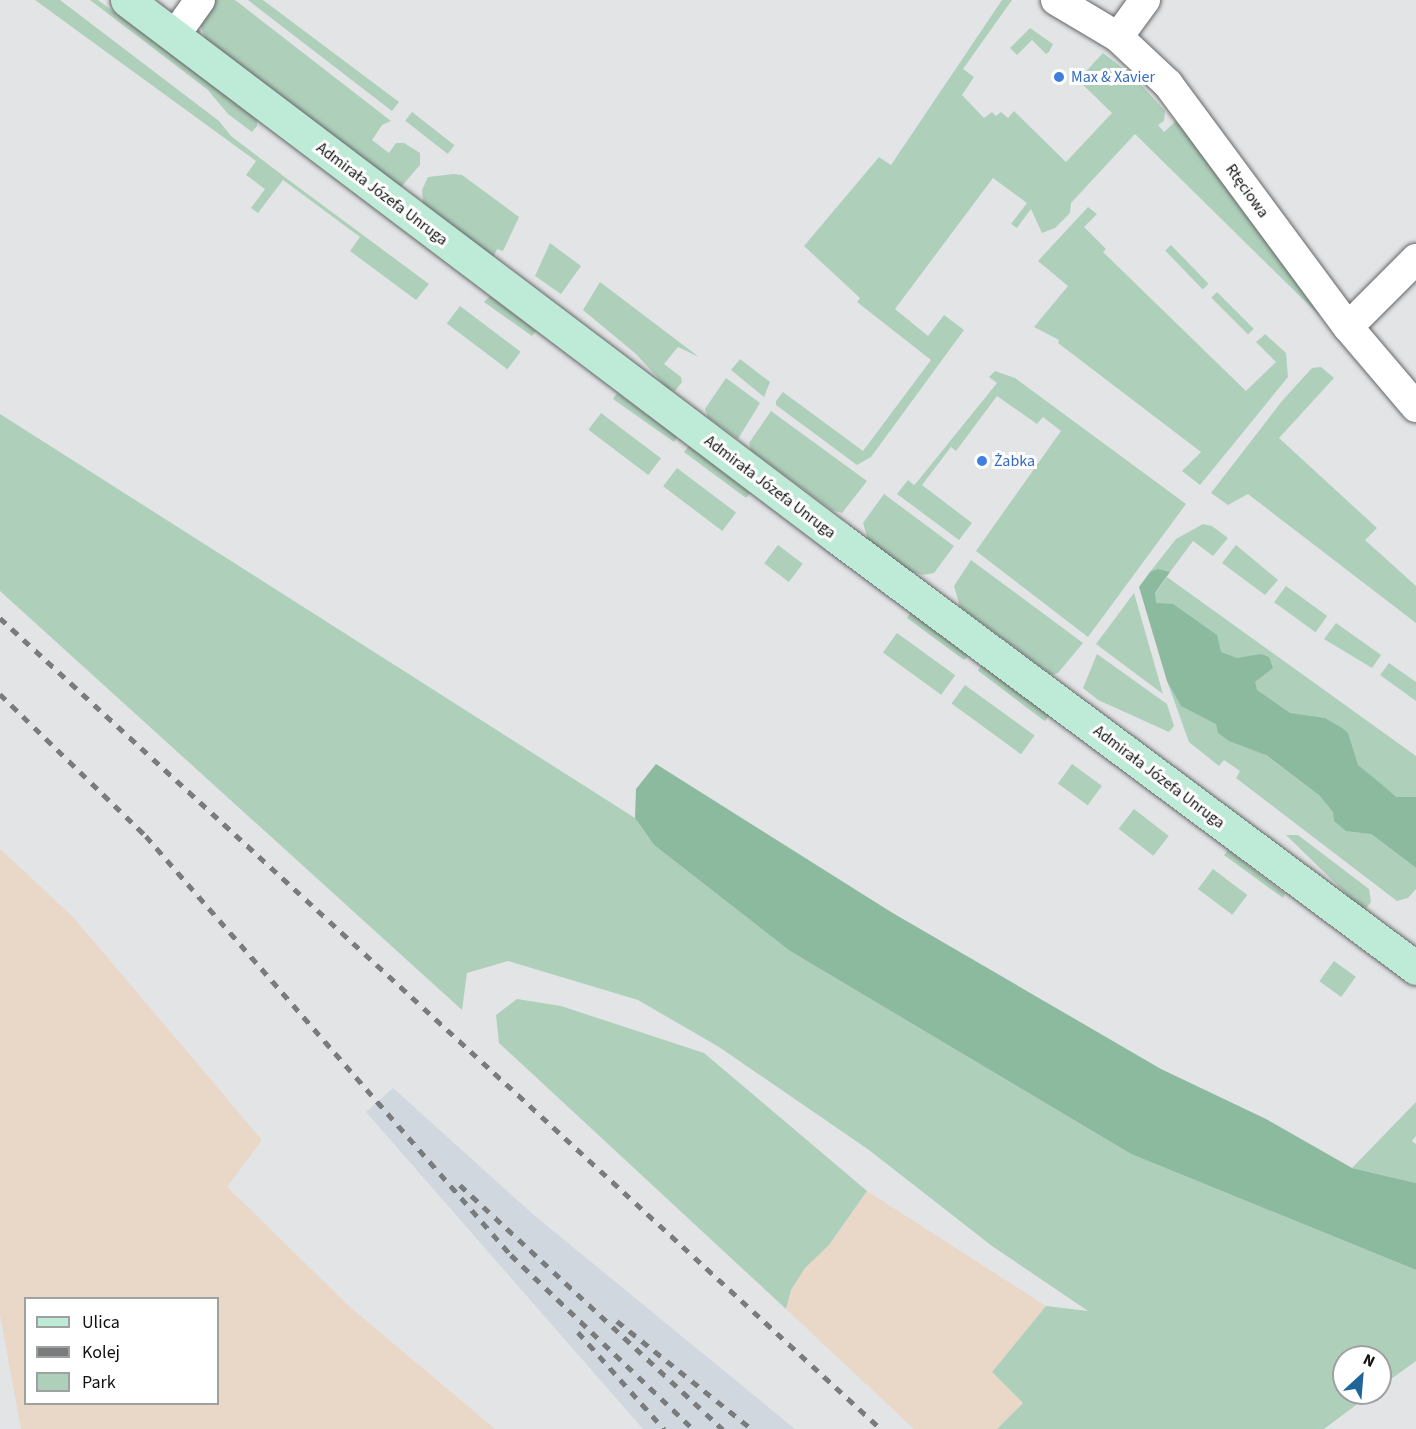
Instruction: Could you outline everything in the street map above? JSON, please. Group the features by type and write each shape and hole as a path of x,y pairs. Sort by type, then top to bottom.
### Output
{"street":[{"name":"Admirała Józefa Unruga","path":"127,0 800,509 1416,968"},
{"path":"175,35 200,0"},
{"name":"Rtęciowa","path":"1056,0 1118,37 1168,84 1348,327 1416,407"},
{"path":"1118,37 1145,0"},
{"path":"1348,327 1416,259"}],"shaded area":[{"path":"0,849 73,917 262,1140 227,1187 351,1308 495,1429 21,1429 0,1315"},
{"path":"393,1088 535,1216 795,1429 643,1429 366,1112"},
{"path":"867,1191 1046,1306 992,1372 1023,1403 997,1429 914,1429 786,1309 791,1290 805,1268 829,1245"}],"green space":[{"path":"35,0 60,0 219,121 231,136 429,284 416,300 350,251 360,237 283,180 258,213 251,208 265,189 246,175 256,161"},
{"path":"90,0 98,0 222,92 257,120 257,126 252,132 228,114 208,90"},
{"path":"211,0 235,0 391,121 382,125 372,140 389,153 396,143 404,143 420,153 420,165 401,187 207,42 200,25"},
{"path":"248,0 263,0 399,102 392,111"},
{"path":"1002,0 1012,0 963,69 974,77 962,95 984,118 992,112 996,116 1001,112 1008,118 1014,111 1066,162 1112,113 1078,80 1103,53 1133,76 1165,111 1164,121 1158,125 1164,132 1177,120 1322,318 1135,134 1071,203 1070,213 1055,228 1042,233 1031,209 1017,228 1011,224 1027,203 993,178 895,309 928,336 944,315 964,330 871,457 857,465 776,405 776,401 783,392 863,451 931,360 857,302 860,298 804,246 879,157 891,165"},
{"path":"1030,28 1053,44 1049,52 1046,54 1032,40 1017,55 1010,48"},
{"path":"412,112 455,145 448,154 405,121"},
{"path":"462,175 519,217 503,251 497,249 493,258 423,204 422,190 428,177"},
{"path":"1088,207 1097,214 1084,227 1106,249 1103,252 1246,391 1276,362 1256,342 1265,334 1286,353 1288,377 1200,485 1182,471 1201,452 1058,343 1059,340 1034,327 1068,286 1038,261"},
{"path":"550,243 581,266 561,294 535,276"},
{"path":"1171,245 1209,284 1203,289 1165,251"},
{"path":"600,282 699,357 678,347 664,364 681,377 682,382 675,391 668,389 636,354 583,310"},
{"path":"1217,292 1254,329 1248,334 1211,298"},
{"path":"490,296 536,331 532,336 484,302"},
{"path":"460,306 521,352 507,369 447,324"},
{"path":"740,359 770,382 764,397 731,370"},
{"path":"1321,367 1334,378 1279,438 1377,528 1365,540 1416,586 1416,623 1248,494 1228,505 1211,493 1282,401 1312,368"},
{"path":"995,371 1015,378 1186,504 1088,637 976,551 1061,431 1043,417 1037,424 997,396 956,451 951,447 922,485 972,523 959,540 897,494 908,480 914,485 917,482 997,383 989,377"},
{"path":"726,378 760,403 738,439 708,417 705,409"},
{"path":"617,393 677,437 674,442 613,399"},
{"path":"771,411 867,481 842,513 832,510 751,450 749,443"},
{"path":"601,413 661,458 648,475 588,430"},
{"path":"0,414 635,818 654,845 790,951 1131,1154 1416,1270 1416,1361 1392,1378 1392,1345 1332,1345 1332,1405 1356,1405 1324,1429 997,1429 1023,1403 992,1372 1046,1306 1088,1311 992,1246 869,1150 719,1047 638,1000 508,961 467,973 462,1010 0,591"},
{"path":"689,446 750,493 746,498 684,452"},
{"path":"677,468 736,513 722,531 663,486"},
{"path":"884,494 954,546 934,573 923,575 910,571 868,540 863,523"},
{"path":"1203,524 1212,526 1228,538 1213,556 1193,541 1170,572 1150,572 1176,539"},
{"path":"778,545 803,564 789,582 764,563"},
{"path":"1236,545 1278,580 1265,595 1222,563"},
{"path":"971,560 1083,643 1058,673 1052,675 960,607 954,586"},
{"path":"1158,569 1170,572 1155,593 1156,603 1173,604 1217,635 1221,652 1237,658 1261,654 1269,657 1273,668 1255,682 1257,690 1290,713 1325,718 1342,728 1348,733 1358,765 1397,797 1416,797 1416,868 1371,834 1346,831 1334,821 1333,812 1320,796 1266,755 1229,741 1218,733 1216,724 1181,706 1167,681 1139,587 1150,572"},
{"path":"1167,577 1416,756 1416,811 1146,606"},
{"path":"1286,586 1327,616 1316,632 1274,602"},
{"path":"1134,593 1163,694 1096,644"},
{"path":"911,612 968,656 964,660 907,618"},
{"path":"1336,623 1381,655 1372,668 1324,639"},
{"path":"897,633 955,675 941,695 883,652"},
{"path":"1097,654 1167,704 1174,726 1169,732 1098,700 1083,688"},
{"path":"1389,663 1416,682 1416,701 1380,675"},
{"path":"982,665 1049,716 1045,721 978,671"},
{"path":"1167,681 1416,868 1416,889 1408,898 1397,901 1236,778 1240,771 1224,760 1219,766 1189,742"},
{"path":"965,685 1035,736 1021,754 951,704"},
{"path":"656,764 891,912 1161,1069 1266,1119 1352,1168 1416,1183 1416,1270 1131,1154 790,951 654,845 635,818 636,789"},
{"path":"1072,764 1102,786 1088,805 1058,783"},
{"path":"1134,809 1169,836 1153,856 1119,829"},
{"path":"1286,835 1298,835 1369,889 1371,902 1364,911"},
{"path":"1228,850 1285,894 1283,898 1224,855"},
{"path":"1213,869 1247,895 1232,915 1198,889"},
{"path":"1334,961 1356,977 1341,997 1319,981"},
{"path":"517,999 561,1006 704,1053 867,1191 829,1245 805,1268 791,1290 786,1309 499,1043 496,1015"},
{"path":"1416,1102 1416,1136 1412,1141 1416,1144 1416,1183 1352,1168"}],"railway":[{"path":"0,618 881,1429"},
{"path":"0,694 146,836 511,1255 693,1429"},
{"path":"460,1185 723,1429"},
{"path":"617,1321 752,1429"},
{"path":"578,1332 664,1429"}],"place":[{"name":"Max & Xavier","path":"1059,77"},
{"name":"Żabka","path":"982,461"}]}
